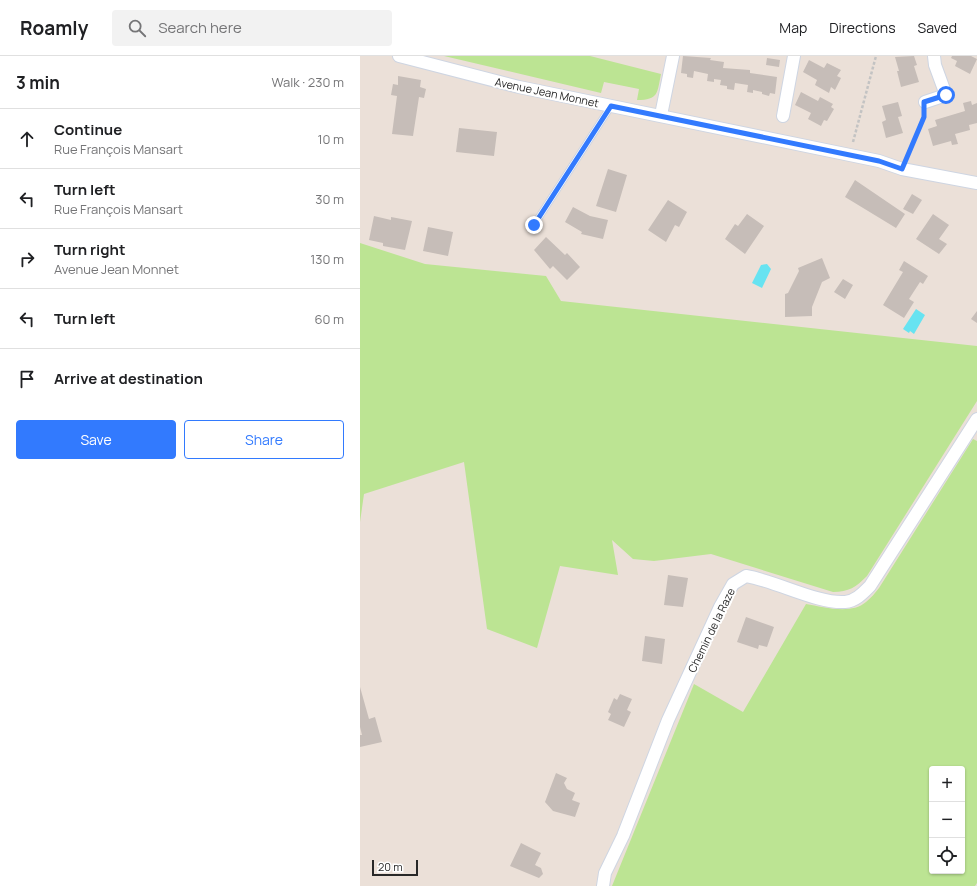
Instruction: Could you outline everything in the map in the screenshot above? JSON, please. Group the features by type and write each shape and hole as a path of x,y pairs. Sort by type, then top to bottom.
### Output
{"street":[{"name":"Avenue Jean Monnet","path":"399,56 519,87 661,115 879,161 902,169 977,183"},
{"path":"661,115 673,56"},
{"path":"783,116 794,56"},
{"path":"924,102 946,95 935,65 934,56"},
{"name":"Chemin de la Raze","path":"603,886 605,873 623,836 668,720 720,608 733,584 746,576 763,579 825,601 845,602 859,597 870,586 977,419"}],"lane":[{"path":"534,225 611,106"}],"path":[{"path":"850,156 876,56"},
{"path":"902,169 924,117 924,102"}],"green space":[{"path":"444,56 590,56 661,74 656,94 649,99 637,100 639,89 604,82 601,93"},
{"path":"360,243 425,264 546,276 561,301 977,346 977,401 867,576 852,588 844,591 833,592 711,554 654,561 633,559 612,540 618,575 560,566 537,648 487,629 464,462 364,494 360,522"},
{"path":"973,439 977,441 977,883 975,886 612,886 694,684 743,712 806,604 845,609 860,606 879,588"}],"water":[{"path":"767,264 771,269 762,288 752,283 761,265"},
{"path":"916,309 925,315 914,334 903,329"}],"building":[{"path":"683,56 711,58 710,60 724,62 723,68 750,70 750,73 777,77 775,94 770,93 769,96 762,94 762,92 753,90 753,93 747,92 748,85 735,83 734,90 727,89 727,86 720,85 721,80 714,79 714,82 707,81 708,74 694,71 693,78 687,77 687,74 681,73"},
{"path":"914,56 917,65 914,66 919,82 901,87 895,57"},
{"path":"952,56 971,56 977,59 970,74 955,66 957,61 951,58"},
{"path":"767,58 780,60 779,67 766,65"},
{"path":"809,60 824,68 827,63 841,70 837,76 841,78 835,90 831,87 829,93 815,85 817,80 803,72"},
{"path":"398,76 421,80 420,87 426,89 424,98 419,97 413,136 392,134 397,96 391,95 393,84 398,85"},
{"path":"801,92 818,101 820,97 833,104 831,107 834,109 827,121 824,120 821,126 808,119 811,113 795,105"},
{"path":"971,101 972,105 977,103 977,123 969,125 970,130 955,134 958,144 952,145 951,141 933,146 928,129 937,126 935,120 965,111 963,103"},
{"path":"898,102 902,116 898,117 903,133 886,138 882,122 886,120 882,106"},
{"path":"459,128 497,132 494,156 456,152"},
{"path":"608,169 627,175 616,212 596,206"},
{"path":"855,180 905,214 896,228 845,197"},
{"path":"912,194 922,200 913,214 903,209"},
{"path":"668,200 687,212 679,227 675,225 666,242 648,230"},
{"path":"573,207 590,216 608,220 603,239 581,234 582,232 565,222"},
{"path":"747,214 764,226 745,254 725,239 735,224 738,226"},
{"path":"933,214 949,225 939,239 947,244 939,254 916,239"},
{"path":"374,216 391,220 391,217 412,221 405,250 383,246 383,243 369,240"},
{"path":"428,227 453,232 448,256 423,251"},
{"path":"546,237 565,255 567,253 580,267 567,280 553,266 550,269 534,250"},
{"path":"822,258 830,278 822,282 812,307 812,316 785,317 785,294 788,293 799,271 798,268"},
{"path":"904,261 928,276 923,284 920,282 909,299 914,302 904,318 883,305 903,272 899,270"},
{"path":"843,279 853,285 845,299 834,292"},
{"path":"977,311 977,323 971,319"},
{"path":"668,575 688,578 683,607 664,605"},
{"path":"746,617 774,627 767,647 759,645 758,649 737,642"},
{"path":"645,636 665,639 662,664 642,661"},
{"path":"360,687 369,719 375,717 382,742 360,747 360,735 362,735 360,727"},
{"path":"620,694 632,699 627,710 631,712 624,727 608,720 611,714 608,712 614,698 617,700"},
{"path":"556,773 567,778 564,783 567,789 575,793 572,800 580,803 575,817 553,811 545,802"},
{"path":"521,843 541,853 535,865 541,868 543,874 539,878 510,866"}],"route":[{"path":"534,225 611,106 661,115 879,161 902,169 924,117 924,102 946,95"}]}
